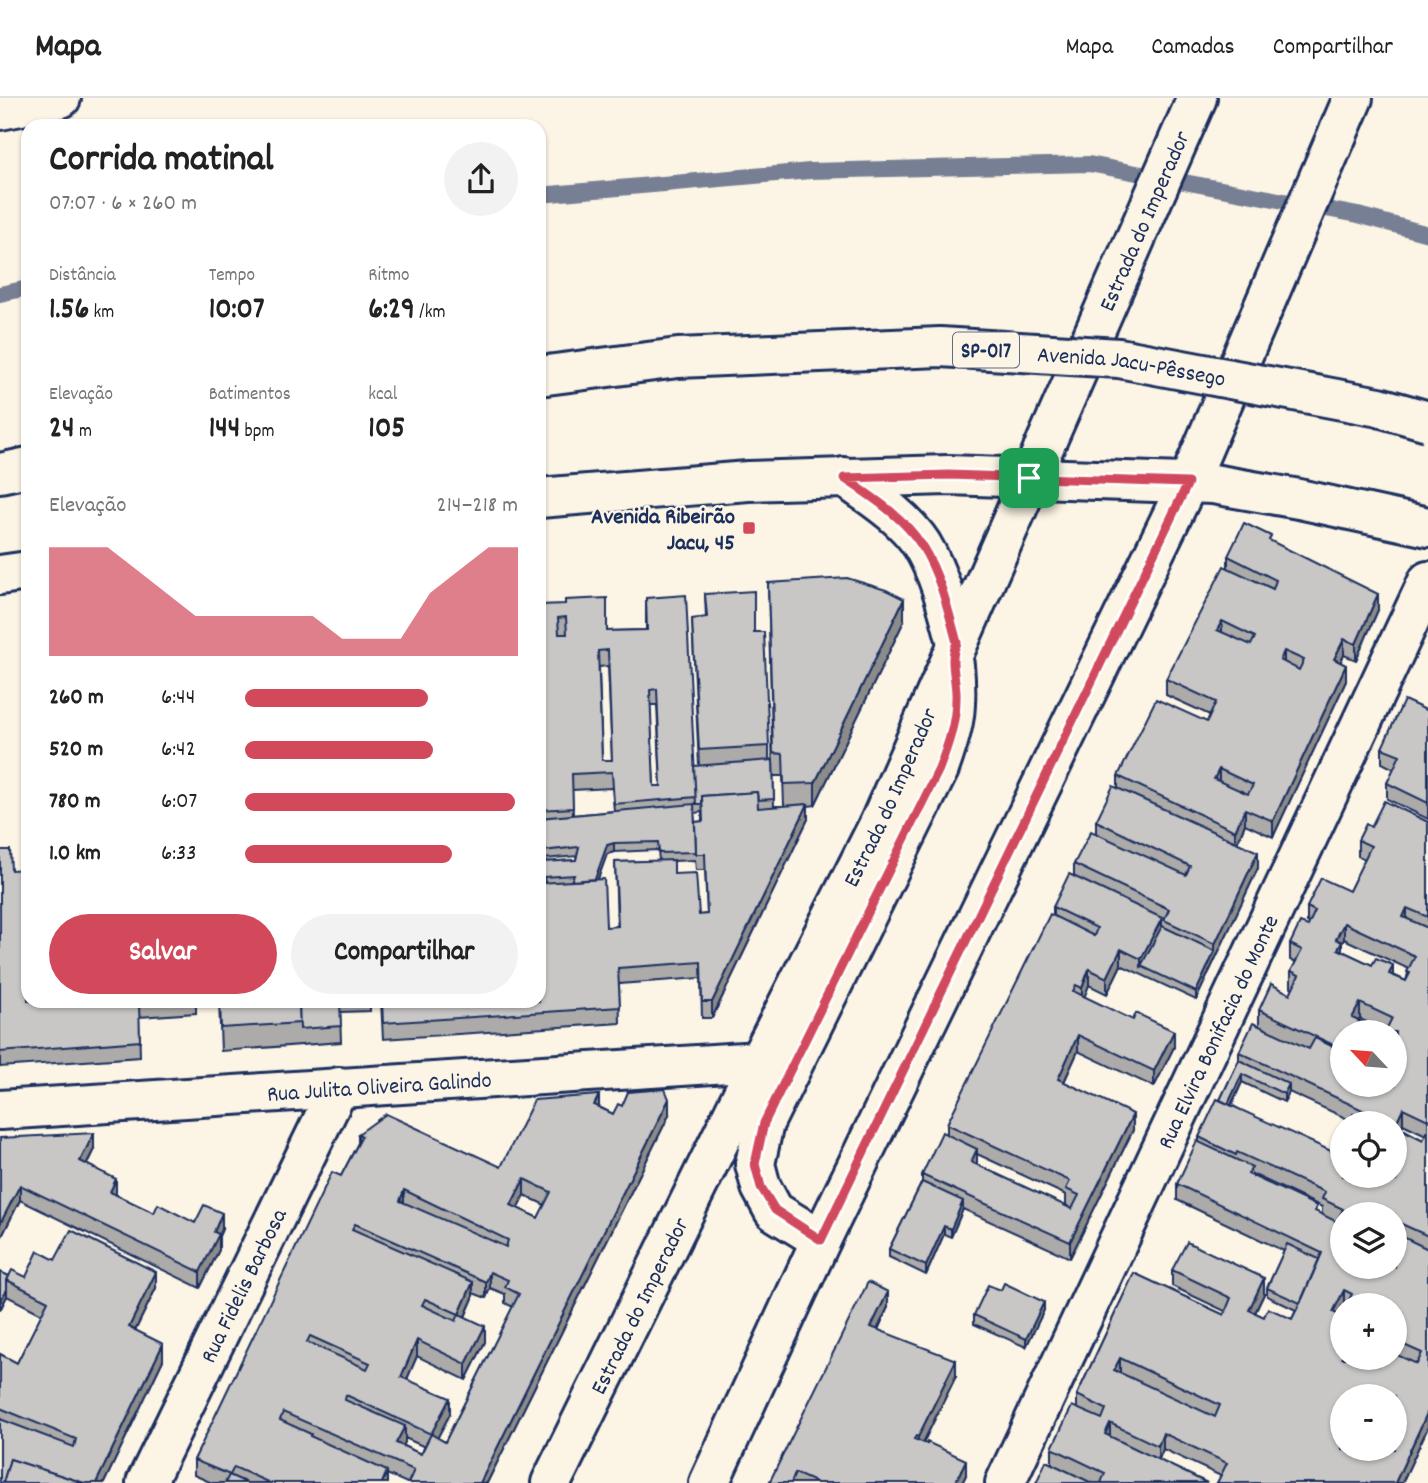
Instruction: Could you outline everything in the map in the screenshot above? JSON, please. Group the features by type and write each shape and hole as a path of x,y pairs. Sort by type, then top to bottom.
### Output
{"main road":[{"path":"0,110 61,98"},
{"name":"Estrada do Imperador","path":"551,1483 879,824 1197,98"},
{"path":"709,1483 821,1240 1188,483 1353,98"},
{"name":"Avenida Jacu-Pêssego","path":"546,375 678,359 940,347 1119,358 1379,407 1428,421"},
{"path":"0,473 21,468"},
{"path":"546,497 748,481 948,475 1188,483 1213,484 1300,499 1428,527"},
{"path":"821,1240 775,1210 761,1187 755,1164 764,1123 939,769 953,731 957,696 955,647 943,589 921,544 887,507 844,478"},
{"path":"0,575 21,571"},
{"name":"Rua Elvira Bonifacia do Monte","path":"1006,1483 1428,581"},
{"name":"Rua Julita Oliveira Galindo","path":"0,1110 759,1062"},
{"name":"Rua Fidelis Barbosa","path":"146,1483 339,1087"}],"building":[{"path":"1244,523 1271,536 1269,540 1378,594 1356,644 1344,639 1334,659 1346,665 1273,821 1245,809 1235,831 1118,776 1156,699 1207,722 1216,702 1166,679 1224,566 1273,589 1276,580 1228,556","holes":["1222,621 1255,637 1251,645 1217,630","1284,651 1304,660 1299,670 1280,660","1219,769 1253,785 1248,794 1214,779"]},
{"path":"847,578 886,590 904,599 815,783 784,784 783,754 773,753 768,583"},
{"path":"754,591 754,632 764,632 769,746 699,750 692,619 707,617 705,594"},
{"path":"686,595 696,797 614,804 612,772 572,774 573,808 546,810 546,605 565,604 565,600 607,598 607,631 647,630 646,598","holes":["566,617 567,634 559,634 558,618","608,650 612,760 602,760 598,651","657,689 661,786 654,786 650,690"]},
{"path":"1404,700 1428,711 1428,803 1387,783 1400,755 1382,748"},
{"path":"773,760 774,799 758,800 757,792 702,796 702,804 696,804 694,766"},
{"path":"1113,786 1258,852 1215,944 1164,920 1169,909 1074,864 1091,831 1186,875 1190,866 1096,821"},
{"path":"757,792 758,808 808,804 712,1002 702,1002 701,962 618,968 620,1007 383,1023 382,1008 546,1008 546,883 604,879 606,927 618,926 615,862 674,860 674,874 696,873 699,915 707,914 705,854 696,854 695,822 703,821 702,796"},
{"path":"1384,801 1428,822 1428,917 1407,908 1403,917 1428,928 1428,1120 1403,1108 1402,1111 1365,1111 1335,1097 1407,1097 1407,1020 1391,1020 1392,1018 1360,1003 1352,1018 1356,1020 1330,1020 1330,1043 1259,1010 1271,984 1290,994 1299,975 1291,971 1302,950 1290,944 1300,923 1308,926 1315,911 1307,907 1321,878 1349,891 1371,846 1358,840 1366,824 1371,827","holes":["1344,923 1415,956 1407,972 1410,973 1406,981 1389,974 1393,965 1376,958 1372,965 1338,949 1342,942 1336,939"]},
{"path":"694,804 696,852 659,853 658,842 614,843 607,845 595,879 571,881 574,875 546,877 546,862 576,860 579,847 546,851 546,817"},
{"path":"0,850 10,850 11,870 21,869 21,1008 139,1008 140,1041 0,1052"},
{"path":"1069,874 1162,918 1141,959 1121,949 1107,978 1089,969 1082,988 1076,985 1073,991 1133,1020 1136,1013 1174,1031 1154,1071 1078,1035 1058,1079 1133,1114 1070,1242 922,1175 942,1132 977,1149 971,1162 1072,1209 1079,1195 1066,1189 1070,1181 947,1124 1050,914 1094,936 1097,928 1053,907"},
{"path":"1162,926 1215,951 1196,992 1141,966"},
{"path":"220,1008 299,1008 300,1023 221,1028"},
{"path":"299,1008 340,1008 341,1026 300,1029"},
{"path":"1253,1023 1309,1049 1315,1038 1330,1045 1330,1095 1239,1052"},
{"path":"1239,1060 1289,1084 1284,1094 1242,1074 1228,1104 1220,1100"},
{"path":"665,1089 669,1099 480,1483 408,1483 414,1470 283,1412 280,1420 387,1471 382,1483 270,1483 234,1467 230,1475 194,1460 332,1172 341,1176 362,1136 358,1134 386,1114 501,1167 534,1100 599,1095 594,1105 613,1114 618,1104 622,1106 628,1092","holes":["524,1179 551,1192 538,1218 511,1205","404,1190 508,1240 506,1247 400,1201","355,1224 486,1282 490,1272 508,1280 505,1287 519,1294 445,1442 431,1434 450,1398 401,1377 417,1340 466,1364 485,1326 459,1314 473,1282 352,1229","425,1299 459,1314 456,1321 422,1305","310,1336 370,1363 367,1369 307,1342","346,1395 431,1434 421,1454 396,1443 405,1426 345,1400"]},
{"path":"1217,1099 1330,1151 1330,1188 1407,1188 1407,1132 1423,1140 1428,1130 1428,1236 1407,1226 1407,1202 1330,1203 1322,1199 1325,1192 1237,1152 1236,1155 1199,1137"},
{"path":"94,1133 80,1161 116,1179 110,1192 154,1213 158,1204 195,1223 204,1205 222,1213 214,1232 219,1234 200,1272 20,1185 0,1224 0,1138"},
{"path":"1197,1141 1252,1167 1248,1174 1317,1206 1315,1211 1330,1218 1330,1279 1407,1279 1407,1239 1428,1249 1428,1411 1407,1457 1407,1384 1330,1384 1330,1461 1405,1461 1395,1483 1217,1483 1227,1463 1163,1433 1158,1446 1110,1423 1105,1434 1207,1483 1101,1483 1105,1473 1052,1448 1072,1406 1102,1419 1106,1409 1077,1395 1134,1273 1224,1315 1231,1298 1172,1270 1187,1242 1264,1278 1249,1310 1264,1317 1268,1308 1292,1319 1303,1297 1322,1253 1177,1184","holes":["1120,1358 1220,1405 1215,1417 1114,1370"]},
{"path":"922,1182 963,1201 951,1229 944,1226 926,1266 889,1249"},
{"path":"71,1230 156,1272 129,1327 163,1344 96,1483 84,1483 10,1459 3,1483 0,1483 0,1419 74,1447 76,1439 0,1408 0,1354 17,1363 48,1301 7,1280 12,1270 26,1277 38,1251 55,1260"},
{"path":"1287,1244 1319,1259 1300,1303 1267,1288"},
{"path":"0,1272 9,1276 0,1302"},
{"path":"868,1282 888,1292 871,1327 956,1360 918,1437 914,1439 966,1460 955,1483 817,1483 795,1473 791,1483 769,1483"},
{"path":"1004,1283 1044,1302 1026,1339 974,1315 988,1285 1001,1290"},
{"path":"10,1459 84,1483 3,1483"},
{"path":"1046,1461 1092,1483 1036,1483"},
{"path":"229,1475 247,1483 225,1483"}],"waterway":[{"path":"546,194 810,171 1089,164 1358,215 1428,234"},
{"path":"0,294 21,290"}],"place":[{"name":"Avenida Ribeirão Jacu, 45","path":"749,528"}],"route":[{"path":"948,475 1029,478 1188,483 821,1240 775,1210 761,1187 755,1164 764,1123 939,769 953,731 957,696 952,652 957,643 943,589 921,544 887,507 844,478 948,475"}]}
